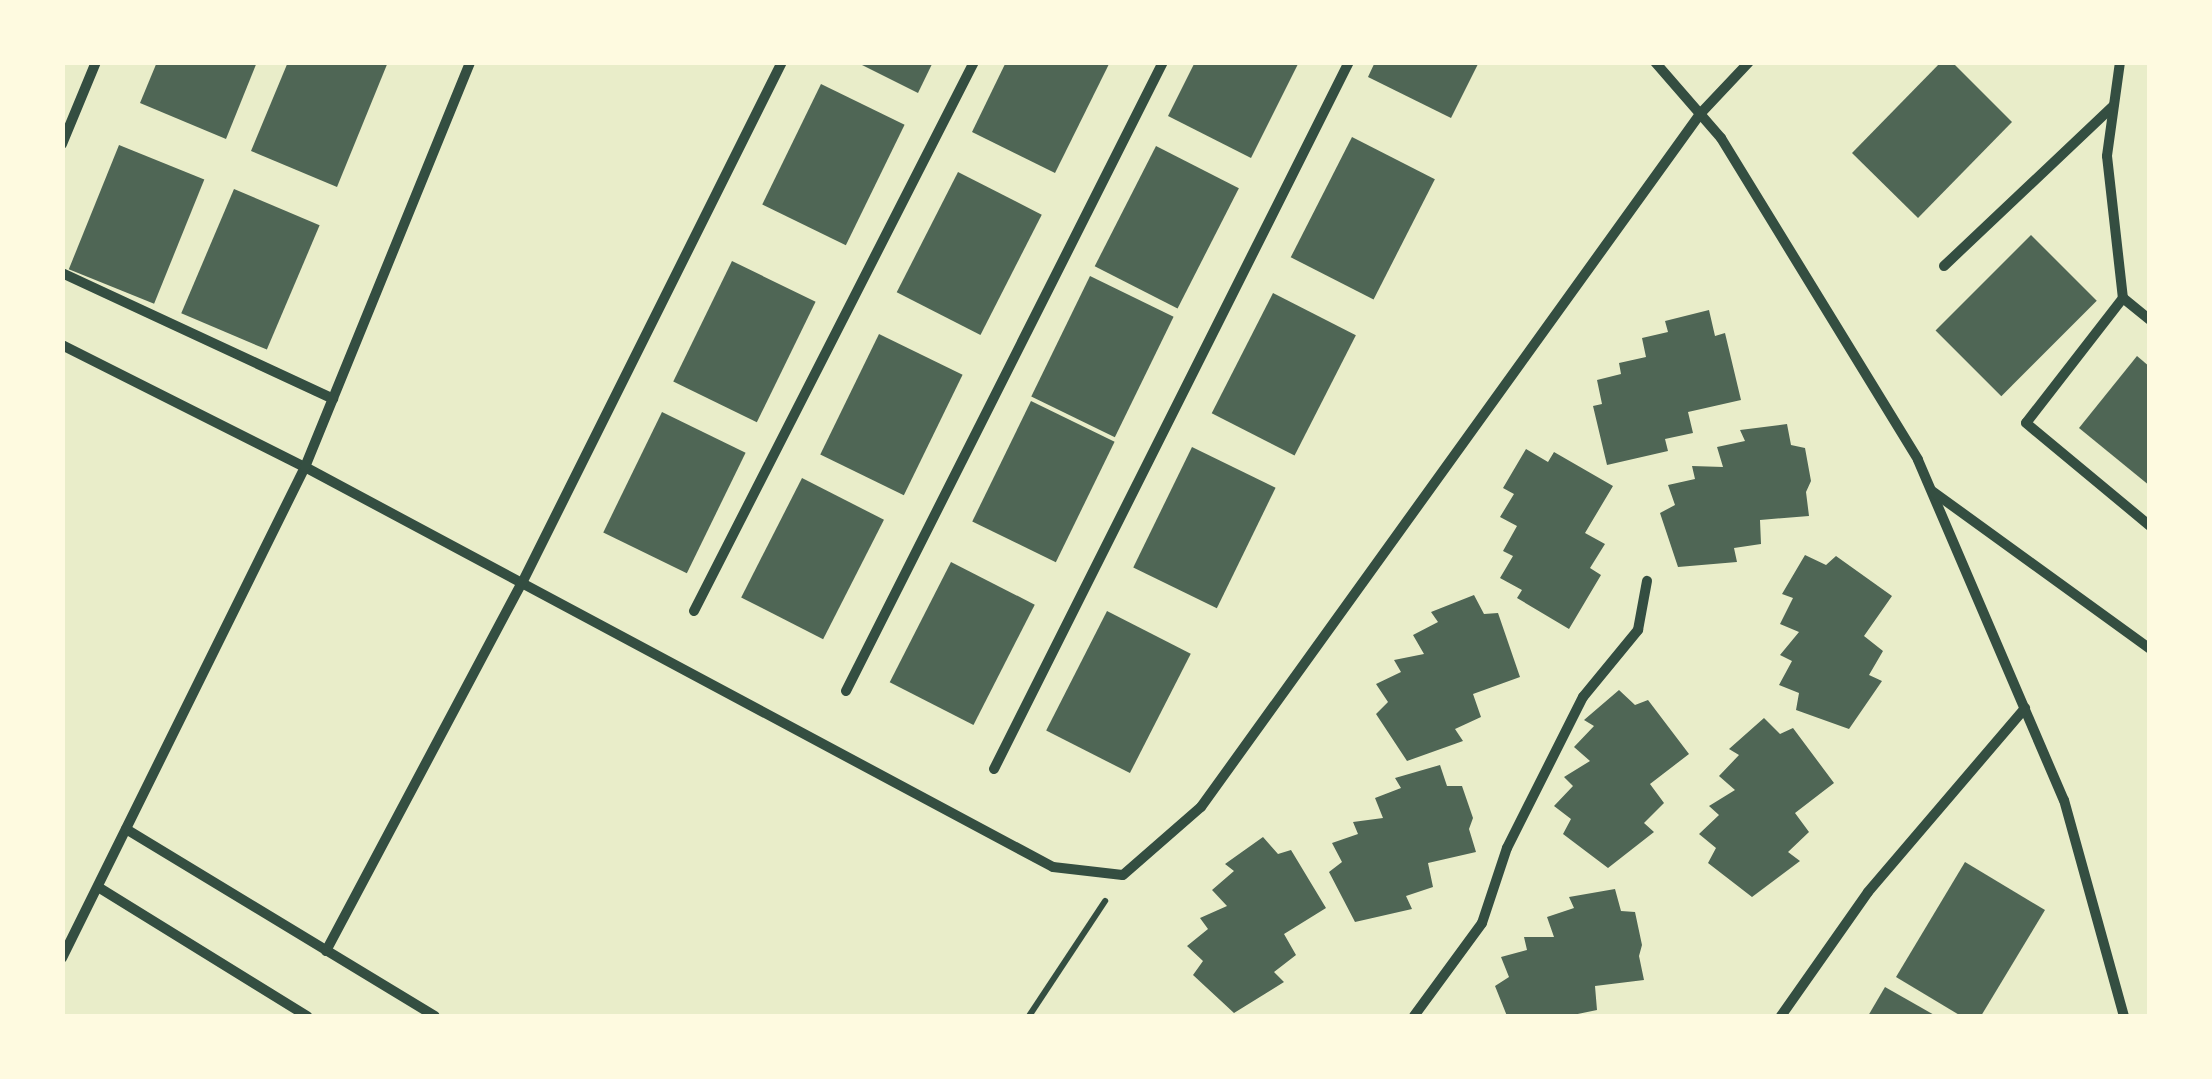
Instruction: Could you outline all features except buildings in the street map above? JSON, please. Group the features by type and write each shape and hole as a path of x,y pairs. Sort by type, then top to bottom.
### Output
{"street":[{"path":"62,144 96,62"},
{"path":"62,958 68,932 98,887 305,466 470,62"},
{"path":"326,950 522,583 782,62"},
{"path":"694,611 974,62"},
{"path":"846,691 1163,62"},
{"path":"994,769 1349,62"},
{"path":"1655,62 1721,138 1918,460 2064,800 2124,1016"},
{"path":"62,345 305,466 1053,867 1123,875 1201,808 1700,114 1750,62"},
{"path":"2120,62 2107,156 2123,298 2026,423 2150,526"},
{"path":"1944,266 2114,105"},
{"path":"62,274 333,398"},
{"path":"2123,298 2150,320"},
{"path":"1930,489 2150,649"},
{"path":"1414,1016 1482,924 1507,848 1583,697 1638,630 1647,580"},
{"path":"1781,1016 1868,892 2025,708"},
{"path":"126,829 435,1016"},
{"path":"98,887 299,1014"}],"path":[{"path":"1029,1016 1123,875"}]}
